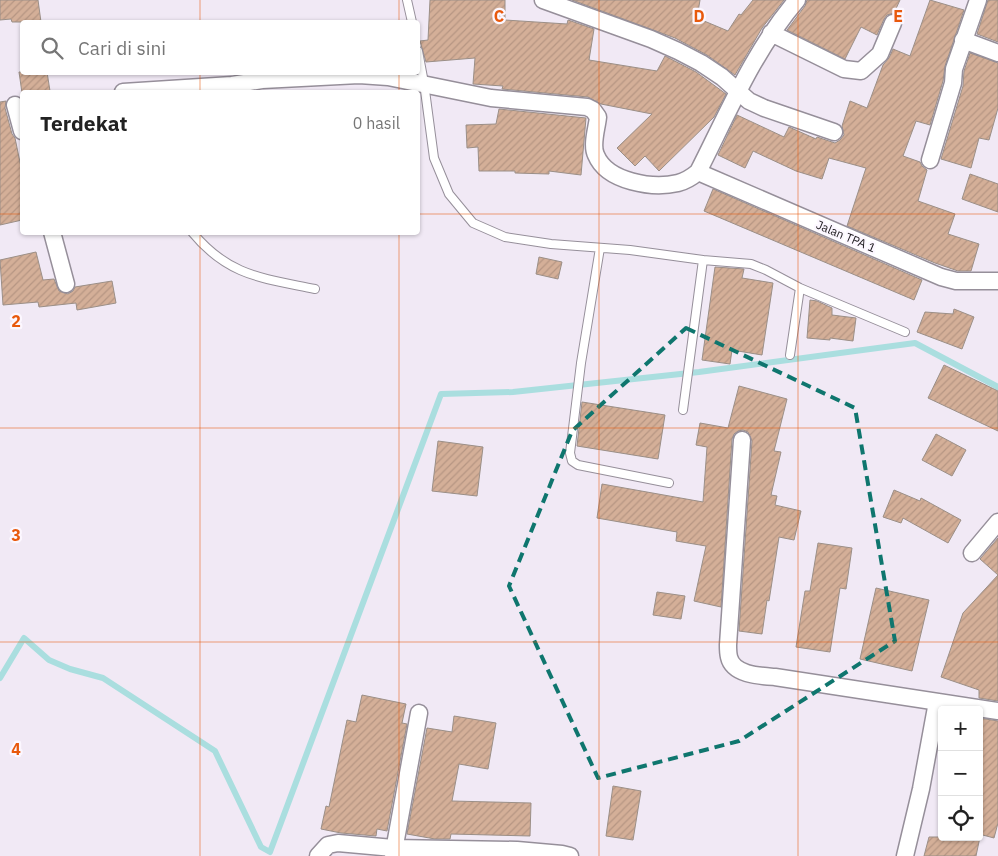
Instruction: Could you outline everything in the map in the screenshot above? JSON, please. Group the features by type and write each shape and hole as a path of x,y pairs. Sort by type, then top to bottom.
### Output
{"street":[{"path":"543,0 651,39 678,51 700,63 722,78 738,93 764,108 834,132"},
{"path":"188,90 232,89 262,80 359,75 388,77 424,83 491,98 587,107 593,110 598,117 594,149 602,165 620,178 649,184 670,184 684,181 698,172 771,33 797,0"},
{"path":"930,160 963,40 978,0"},
{"path":"771,33 844,70 862,71 880,54 894,22"},
{"path":"963,40 998,53"},
{"path":"13,106 20,125"},
{"name":"Jalan TPA 1","path":"698,172 941,276 956,281 998,281"},
{"path":"53,235 66,284"},
{"path":"742,440 728,645 729,658 733,664 742,671 756,676 998,712"},
{"path":"972,553 998,522"},
{"path":"905,856 921,789 937,702"},
{"path":"393,852 420,713"},
{"path":"318,856 328,845 338,843 393,852 517,850 570,856"}],"lane":[{"path":"407,0 412,20"},
{"path":"420,62 434,158 449,194 473,223 505,237 551,244 630,250 703,260 751,264 800,288 905,332"},
{"path":"194,235 206,249 238,270 265,279 315,289"},
{"path":"600,248 581,363 570,453 572,461 578,465 669,483"},
{"path":"683,410 703,260"},
{"path":"790,355 800,288"}],"highlighted area":[{"path":"686,328 855,408 895,641 739,741 598,778 509,586 572,431"}],"building":[{"path":"0,0 38,0 41,20 12,22 11,19 0,20"},
{"path":"430,0 505,0 505,20 567,24 568,20 594,29 589,60 657,71 665,56 696,72 726,94 714,117 659,171 645,156 635,166 617,148 652,114 601,104 588,97 502,89 503,86 473,84 475,58 426,62 420,41 428,40"},
{"path":"572,0 700,0 697,18 728,31 739,14 741,15 753,0 784,0 762,28 735,75 707,55 675,38"},
{"path":"807,0 900,0 894,13 887,15 884,19 877,35 861,27 845,59 787,30 805,6"},
{"path":"930,0 964,10 945,66 943,81 930,125 916,121 903,156 920,162 927,170 918,201 955,214 948,234 979,244 971,271 958,271 935,263 847,226 866,168 829,158 822,179 796,171 753,151 745,168 718,155 737,115 784,137 789,127 816,139 817,137 835,143 840,140 844,135 842,126 850,101 867,108 883,65 893,49 910,56"},
{"path":"988,0 998,0 998,42 977,34"},
{"path":"970,53 998,63 998,108 989,140 979,138 971,168 941,159 963,86 964,71"},
{"path":"19,72 20,75 47,75 50,90 22,90"},
{"path":"6,101 5,108 12,134 15,138 20,162 20,220 0,225 0,102"},
{"path":"499,109 586,118 581,175 549,171 549,174 515,173 515,171 479,171 478,147 467,148 466,125 496,124"},
{"path":"970,174 998,184 998,212 962,199"},
{"path":"713,189 922,280 914,300 704,211"},
{"path":"36,252 43,280 54,279 59,291 68,294 75,287 112,281 116,303 77,310 76,303 39,307 38,302 3,305 0,260"},
{"path":"539,257 562,262 558,279 536,274"},
{"path":"715,267 744,269 742,278 773,283 762,355 732,350 730,364 702,360"},
{"path":"810,300 832,308 832,315 856,318 853,341 807,338"},
{"path":"954,309 974,317 962,349 917,332 925,312 953,314"},
{"path":"944,365 998,391 998,431 928,398"},
{"path":"739,386 787,399 774,451 781,452 771,495 777,496 775,505 801,511 794,540 779,537 762,634 739,631 752,441 748,432 738,431 732,439 721,607 694,601 706,546 676,541 677,532 597,518 602,484 703,502 707,447 696,445 700,423 728,428"},
{"path":"582,402 665,415 658,459 577,446"},
{"path":"936,434 966,450 952,476 922,460"},
{"path":"438,441 483,447 477,496 432,491"},
{"path":"894,490 920,501 921,498 961,520 948,543 903,518 901,523 883,517"},
{"path":"998,538 998,575 980,559"},
{"path":"818,543 852,548 846,589 840,588 830,652 796,647 805,591 810,591"},
{"path":"998,575 998,701 979,698 979,690 941,677 963,613"},
{"path":"876,588 929,600 912,671 860,659"},
{"path":"657,592 685,596 681,619 653,615"},
{"path":"362,695 406,704 402,723 407,724 387,831 377,829 376,836 321,829 326,806 329,807 347,720 356,722"},
{"path":"454,716 496,723 488,769 459,764 452,801 531,803 530,836 451,834 450,839 435,839 407,834 427,728 452,732"},
{"path":"983,719 998,721 998,823 994,838 983,835"},
{"path":"613,786 641,791 633,840 606,836"},
{"path":"929,837 938,837 938,841 979,841 976,856 924,856"}],"waterway":[{"path":"0,678 24,638 49,660 70,669 103,678 215,751 261,847 270,852 441,394 513,392 699,372 915,343 998,387"}]}
